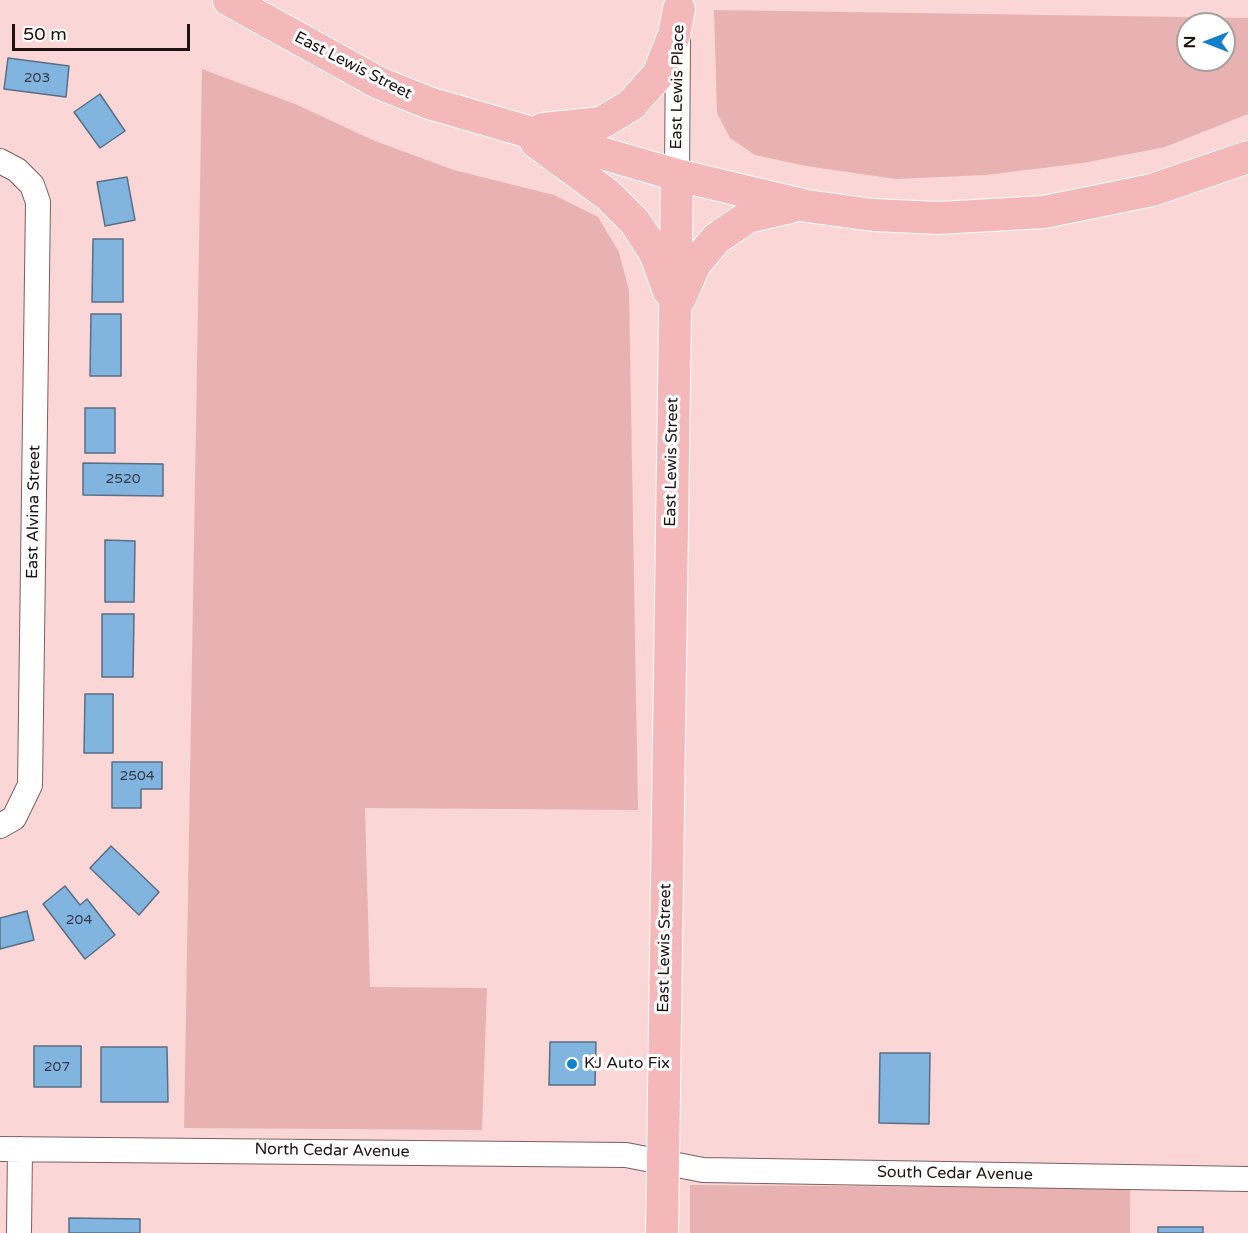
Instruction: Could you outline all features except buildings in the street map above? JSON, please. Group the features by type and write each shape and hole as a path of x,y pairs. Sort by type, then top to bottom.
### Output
{"main road":[{"name":"East Lewis Street","path":"229,0 379,83 429,103 677,175 662,1233"},
{"path":"523,131 601,123 631,105 658,75 674,35 679,5"},
{"path":"523,131 608,195 635,222 655,253 664,275 674,315"},
{"path":"677,175 807,206 873,215 928,218 1034,214 1152,190 1248,157"},
{"path":"674,315 695,264 717,238 748,217 769,210 807,206"}],"street":[{"name":"East Lewis Place","path":"677,175 679,5"},
{"name":"East Alvina Street","path":"0,161 17,170 32,184 38,202 30,785 7,822"},
{"name":"North Cedar Avenue","path":"10,1149 626,1155 662,1162"},
{"path":"10,1149 19,1233"},
{"name":"South Cedar Avenue","path":"662,1162 703,1170 1248,1179"}],"shaded area":[{"path":"714,10 1176,17 1176,72 1236,72 1236,18 1248,18 1248,114 1165,147 1083,163 986,175 896,179 806,166 755,155 730,138 717,113"},
{"path":"202,69 295,104 375,141 454,170 554,195 598,217 619,252 629,291 638,810 365,808 370,987 487,988 482,1130 184,1128"},
{"path":"690,1185 1130,1188 1130,1233 690,1233"}],"place":[{"name":"KJ Auto Fix","path":"572,1064"}]}
